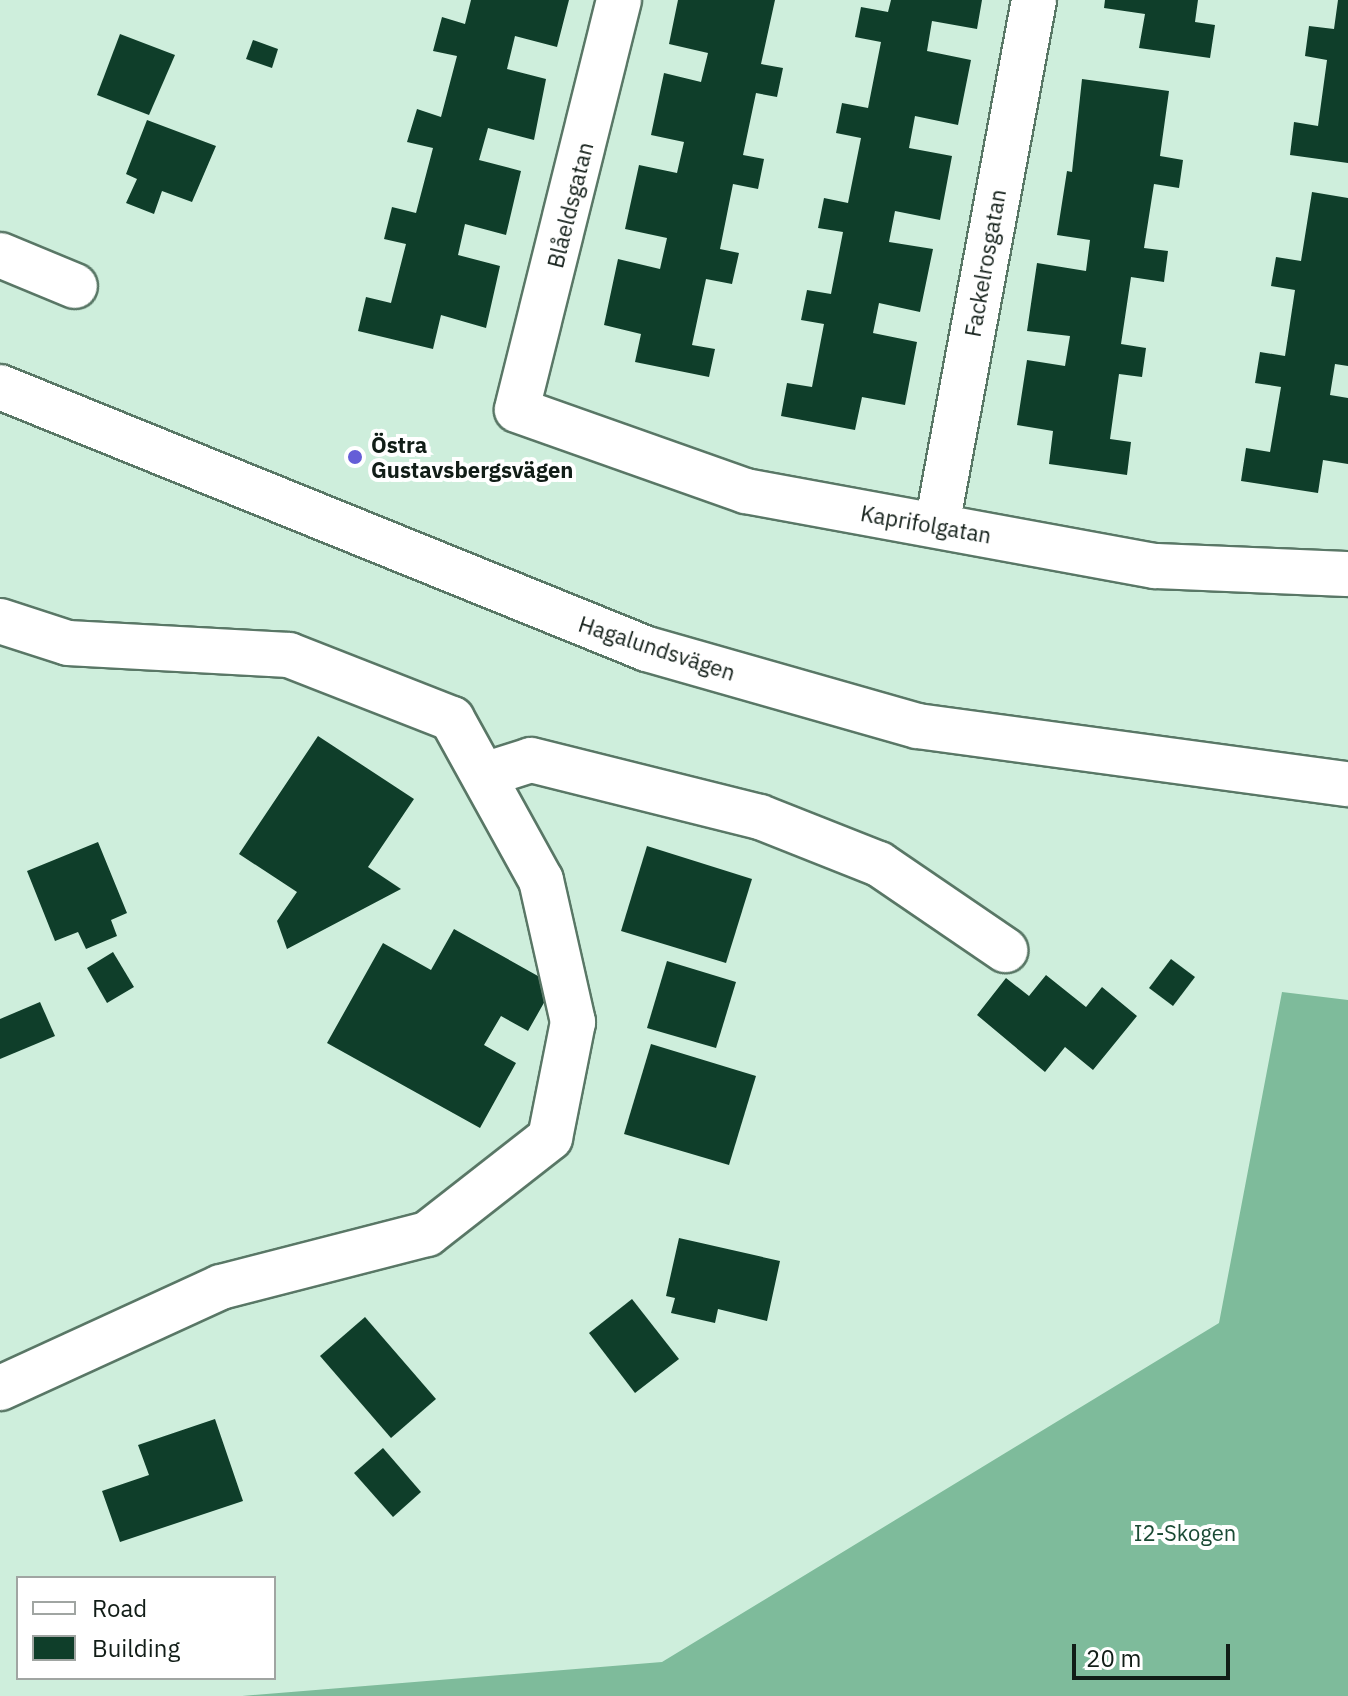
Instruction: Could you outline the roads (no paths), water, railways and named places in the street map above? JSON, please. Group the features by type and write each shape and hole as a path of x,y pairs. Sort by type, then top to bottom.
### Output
{"street":[{"name":"Blåeldsgatan","path":"517,410 619,0"},
{"name":"Fackelrosgatan","path":"937,525 1034,0"},
{"path":"0,255 75,286"},
{"name":"Hagalundsvägen","path":"2,397 647,649 917,726 1348,784"},
{"name":"Kaprifolgatan","path":"517,410 746,491 1155,566 1348,574"},
{"path":"0,621 68,643 289,655 452,719 541,880 573,1022 550,1138 427,1234 221,1287 0,1388"},
{"path":"484,775 531,760 760,817 879,864 1005,950"}],"place":[{"name":"Östra Gustavsbergsvägen","path":"355,457"}],"park label":[{"name":"I2-Skogen","path":"1185,1533"}]}
